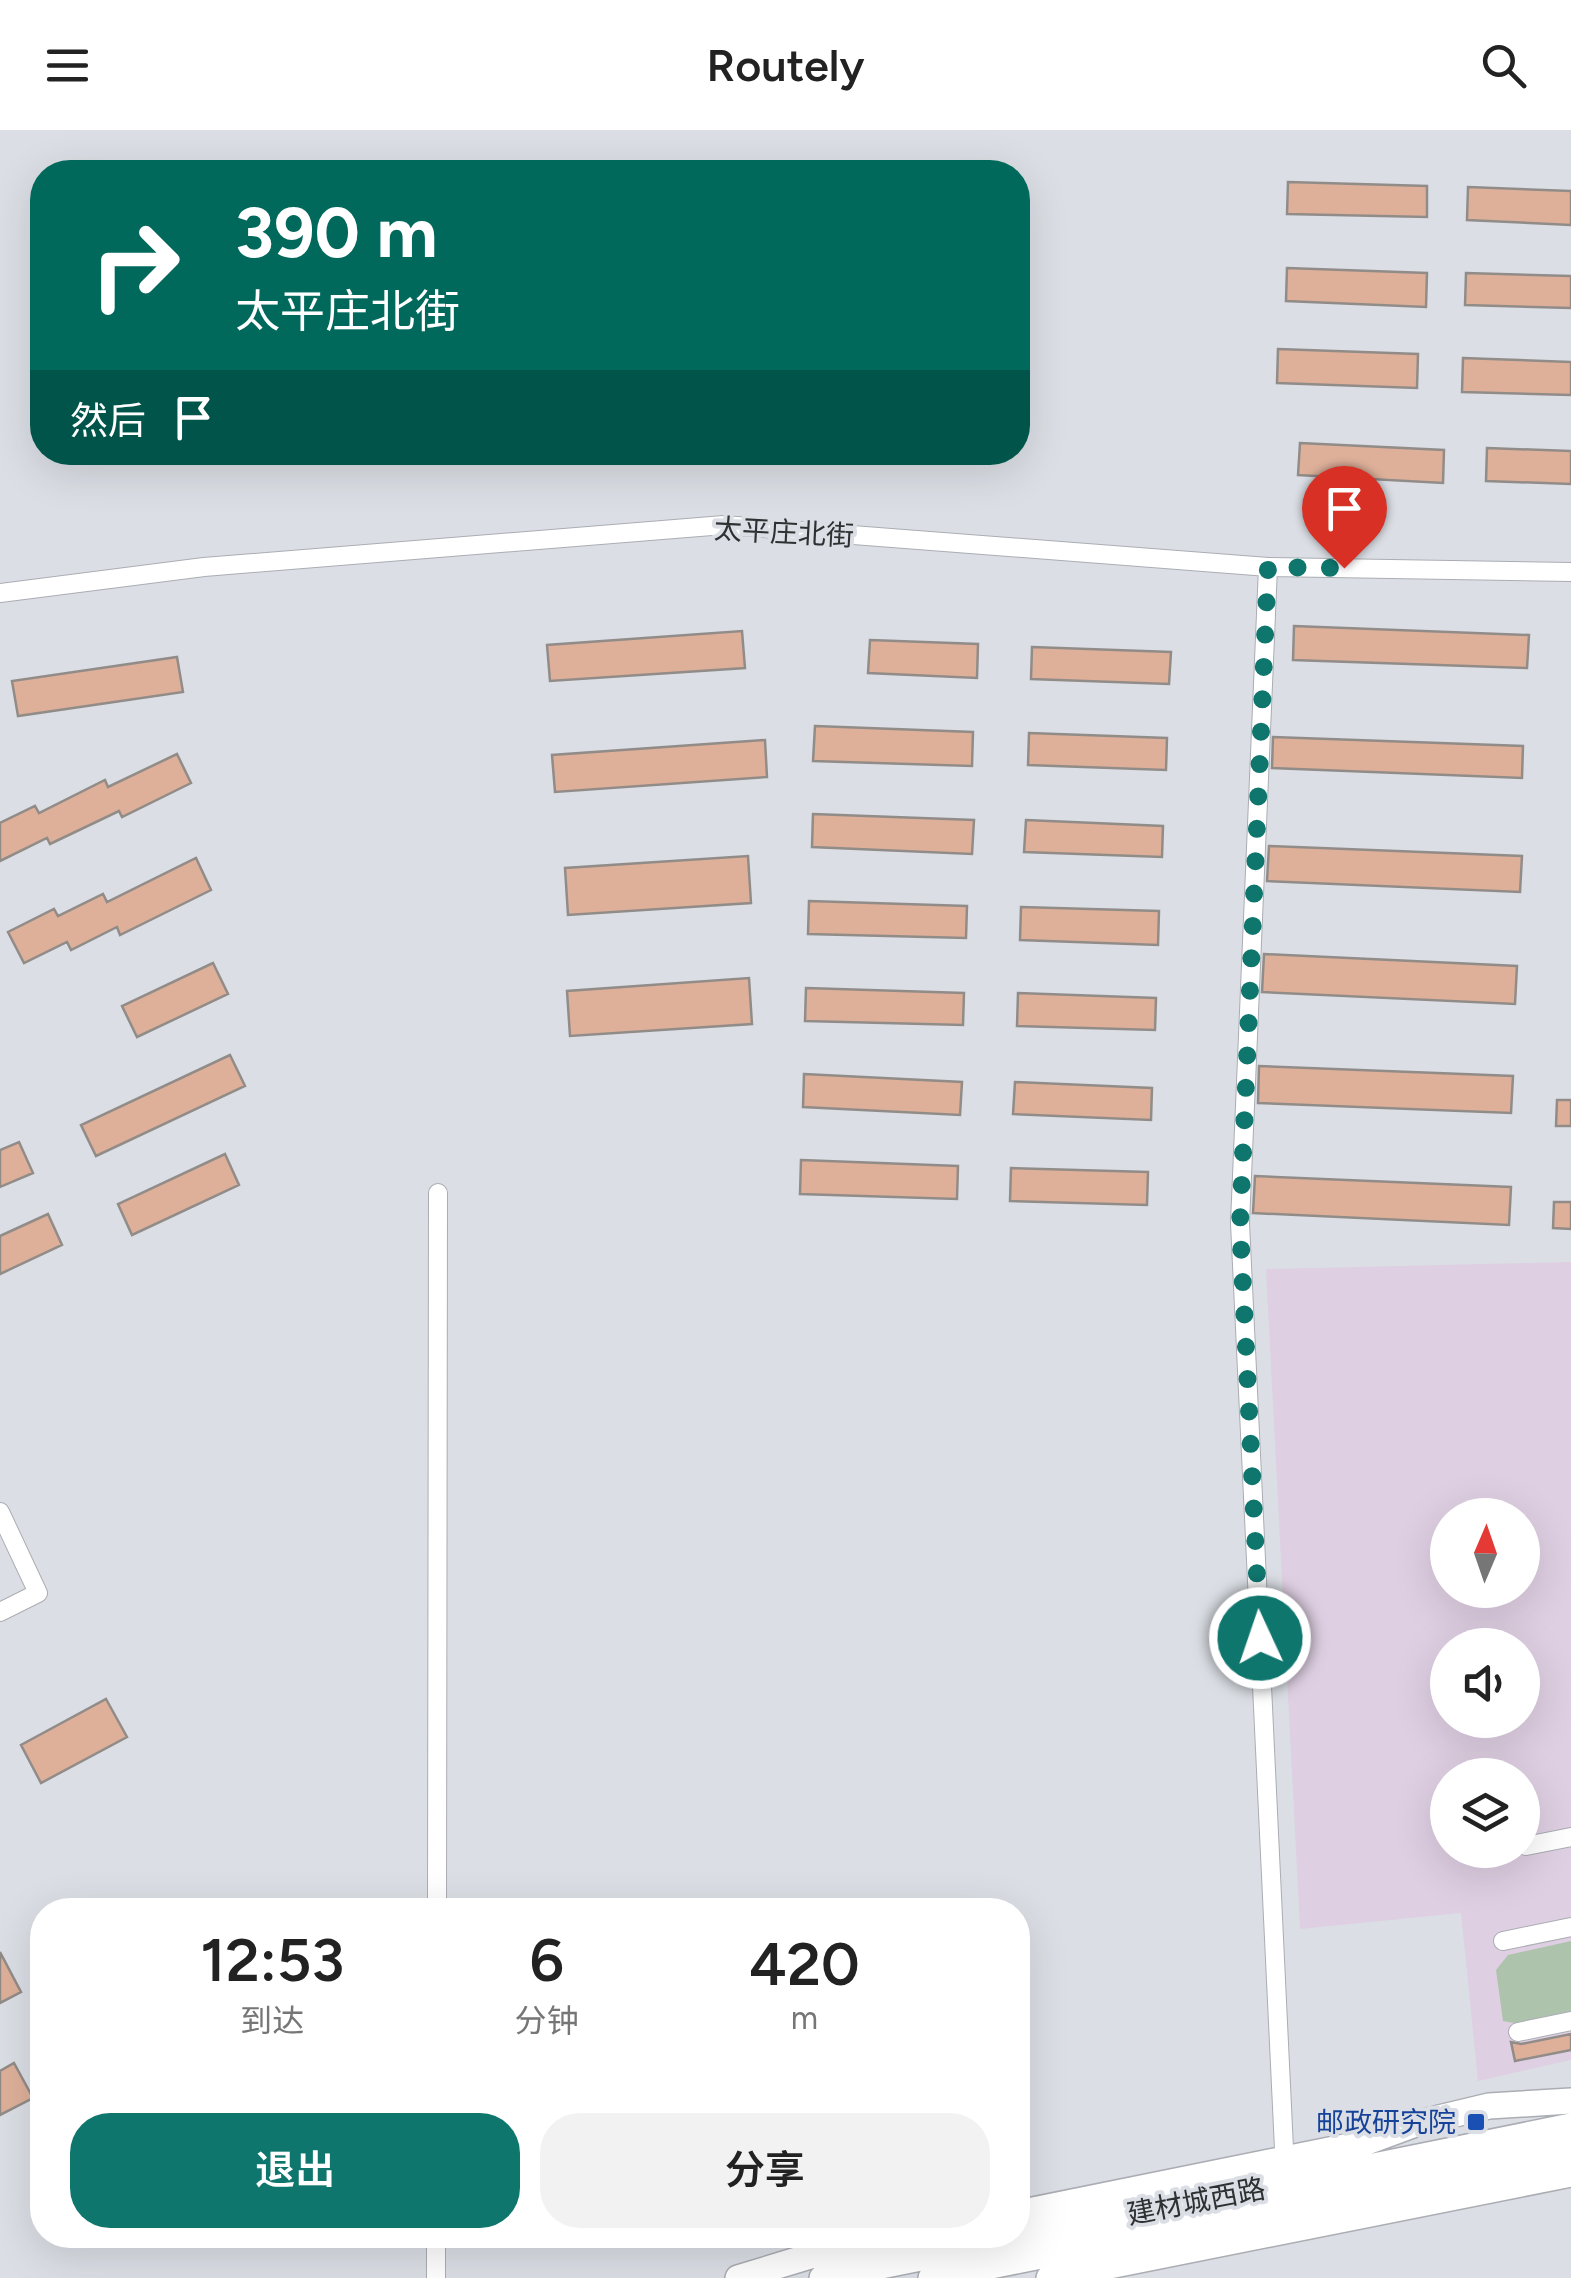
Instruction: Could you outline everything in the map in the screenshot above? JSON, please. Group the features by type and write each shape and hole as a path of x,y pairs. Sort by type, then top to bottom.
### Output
{"main road":[{"name":"建材城西路","path":"1030,2230 1285,2171 1418,2123 1489,2106 1571,2101"},
{"name":"建材城西路","path":"1030,2211 1571,2126"},
{"name":"建材城西路","path":"931,2278 1571,2150"},
{"name":"建材城西路","path":"1049,2278 1571,2174"},
{"path":"738,2278 847,2248"},
{"name":"建材城西路","path":"822,2278 952,2248"}],"street":[{"name":"太平庄北街","path":"0,593 204,567 724,526 1268,567 1571,572"},
{"path":"1268,567 1240,1224 1285,2171"},
{"path":"436,1898 438,1193"},
{"path":"0,1512 38,1593 0,1612"},
{"path":"1540,1843 1571,1837"},
{"path":"1503,1941 1571,1927"},
{"path":"1518,2032 1571,2021"},
{"path":"436,2248 436,2278"}],"shaded area":[{"path":"1571,1262 1571,2060 1478,2081 1461,1913 1300,1929 1266,1269"}],"green space":[{"path":"1571,1941 1571,2011 1514,2023 1503,2021 1496,1970 1508,1955"}],"building":[{"path":"1288,182 1427,186 1427,217 1287,214"},
{"path":"1468,187 1571,191 1571,225 1467,220"},
{"path":"1287,268 1427,273 1426,307 1286,301"},
{"path":"1466,273 1571,276 1571,308 1465,305"},
{"path":"1278,349 1418,354 1417,388 1277,383"},
{"path":"1463,358 1571,362 1571,395 1462,392"},
{"path":"1300,443 1444,450 1443,483 1298,475"},
{"path":"1487,448 1571,451 1571,484 1486,481"},
{"path":"1294,626 1529,635 1527,668 1293,660"},
{"path":"742,631 745,668 550,681 547,645"},
{"path":"870,640 978,644 977,678 868,673"},
{"path":"1032,647 1171,652 1169,684 1031,679"},
{"path":"177,657 183,692 18,716 12,681"},
{"path":"815,726 973,732 972,766 813,761"},
{"path":"1029,733 1167,738 1166,770 1028,765"},
{"path":"1273,737 1523,746 1522,778 1272,768"},
{"path":"765,740 767,777 555,792 552,755"},
{"path":"177,754 191,783 122,817 119,811 50,844 47,838 0,861 0,823 35,806 39,813 105,780 108,787"},
{"path":"813,814 974,820 972,854 812,847"},
{"path":"1026,820 1163,826 1162,857 1024,852"},
{"path":"1269,846 1522,856 1520,892 1267,881"},
{"path":"748,856 751,903 568,915 565,868"},
{"path":"196,858 211,890 120,935 117,927 71,950 67,942 24,963 8,932 54,909 58,916 103,894 107,902"},
{"path":"809,901 967,906 966,938 808,934"},
{"path":"1021,907 1159,911 1158,945 1020,940"},
{"path":"1264,954 1517,966 1515,1004 1262,992"},
{"path":"213,963 228,994 137,1037 122,1006"},
{"path":"749,978 752,1024 570,1036 567,991"},
{"path":"806,988 964,993 963,1025 805,1021"},
{"path":"1018,993 1156,998 1155,1030 1017,1026"},
{"path":"230,1055 245,1086 96,1156 81,1125"},
{"path":"1259,1066 1513,1076 1511,1113 1258,1103"},
{"path":"804,1074 962,1082 960,1115 803,1107"},
{"path":"1015,1082 1152,1088 1151,1120 1013,1114"},
{"path":"1557,1100 1571,1100 1571,1126 1556,1126"},
{"path":"19,1142 33,1173 0,1187 0,1150"},
{"path":"225,1154 239,1185 132,1235 118,1204"},
{"path":"801,1160 958,1166 957,1199 800,1194"},
{"path":"1011,1168 1148,1172 1147,1205 1010,1201"},
{"path":"1255,1176 1511,1187 1509,1225 1253,1213"},
{"path":"1554,1202 1571,1202 1571,1229 1553,1228"},
{"path":"48,1214 62,1245 0,1274 0,1236"},
{"path":"106,1699 127,1737 41,1783 21,1745"},
{"path":"0,1952 21,1992 0,2003"},
{"path":"1571,2034 1571,2050 1515,2061 1511,2042 1521,2044"},
{"path":"14,2063 30,2100 0,2115 0,2071"}],"place":[{"name":"邮政研究院","path":"1476,2122"}],"route":[{"path":"1260,1638 1240,1224 1268,567 1344,568"}]}
